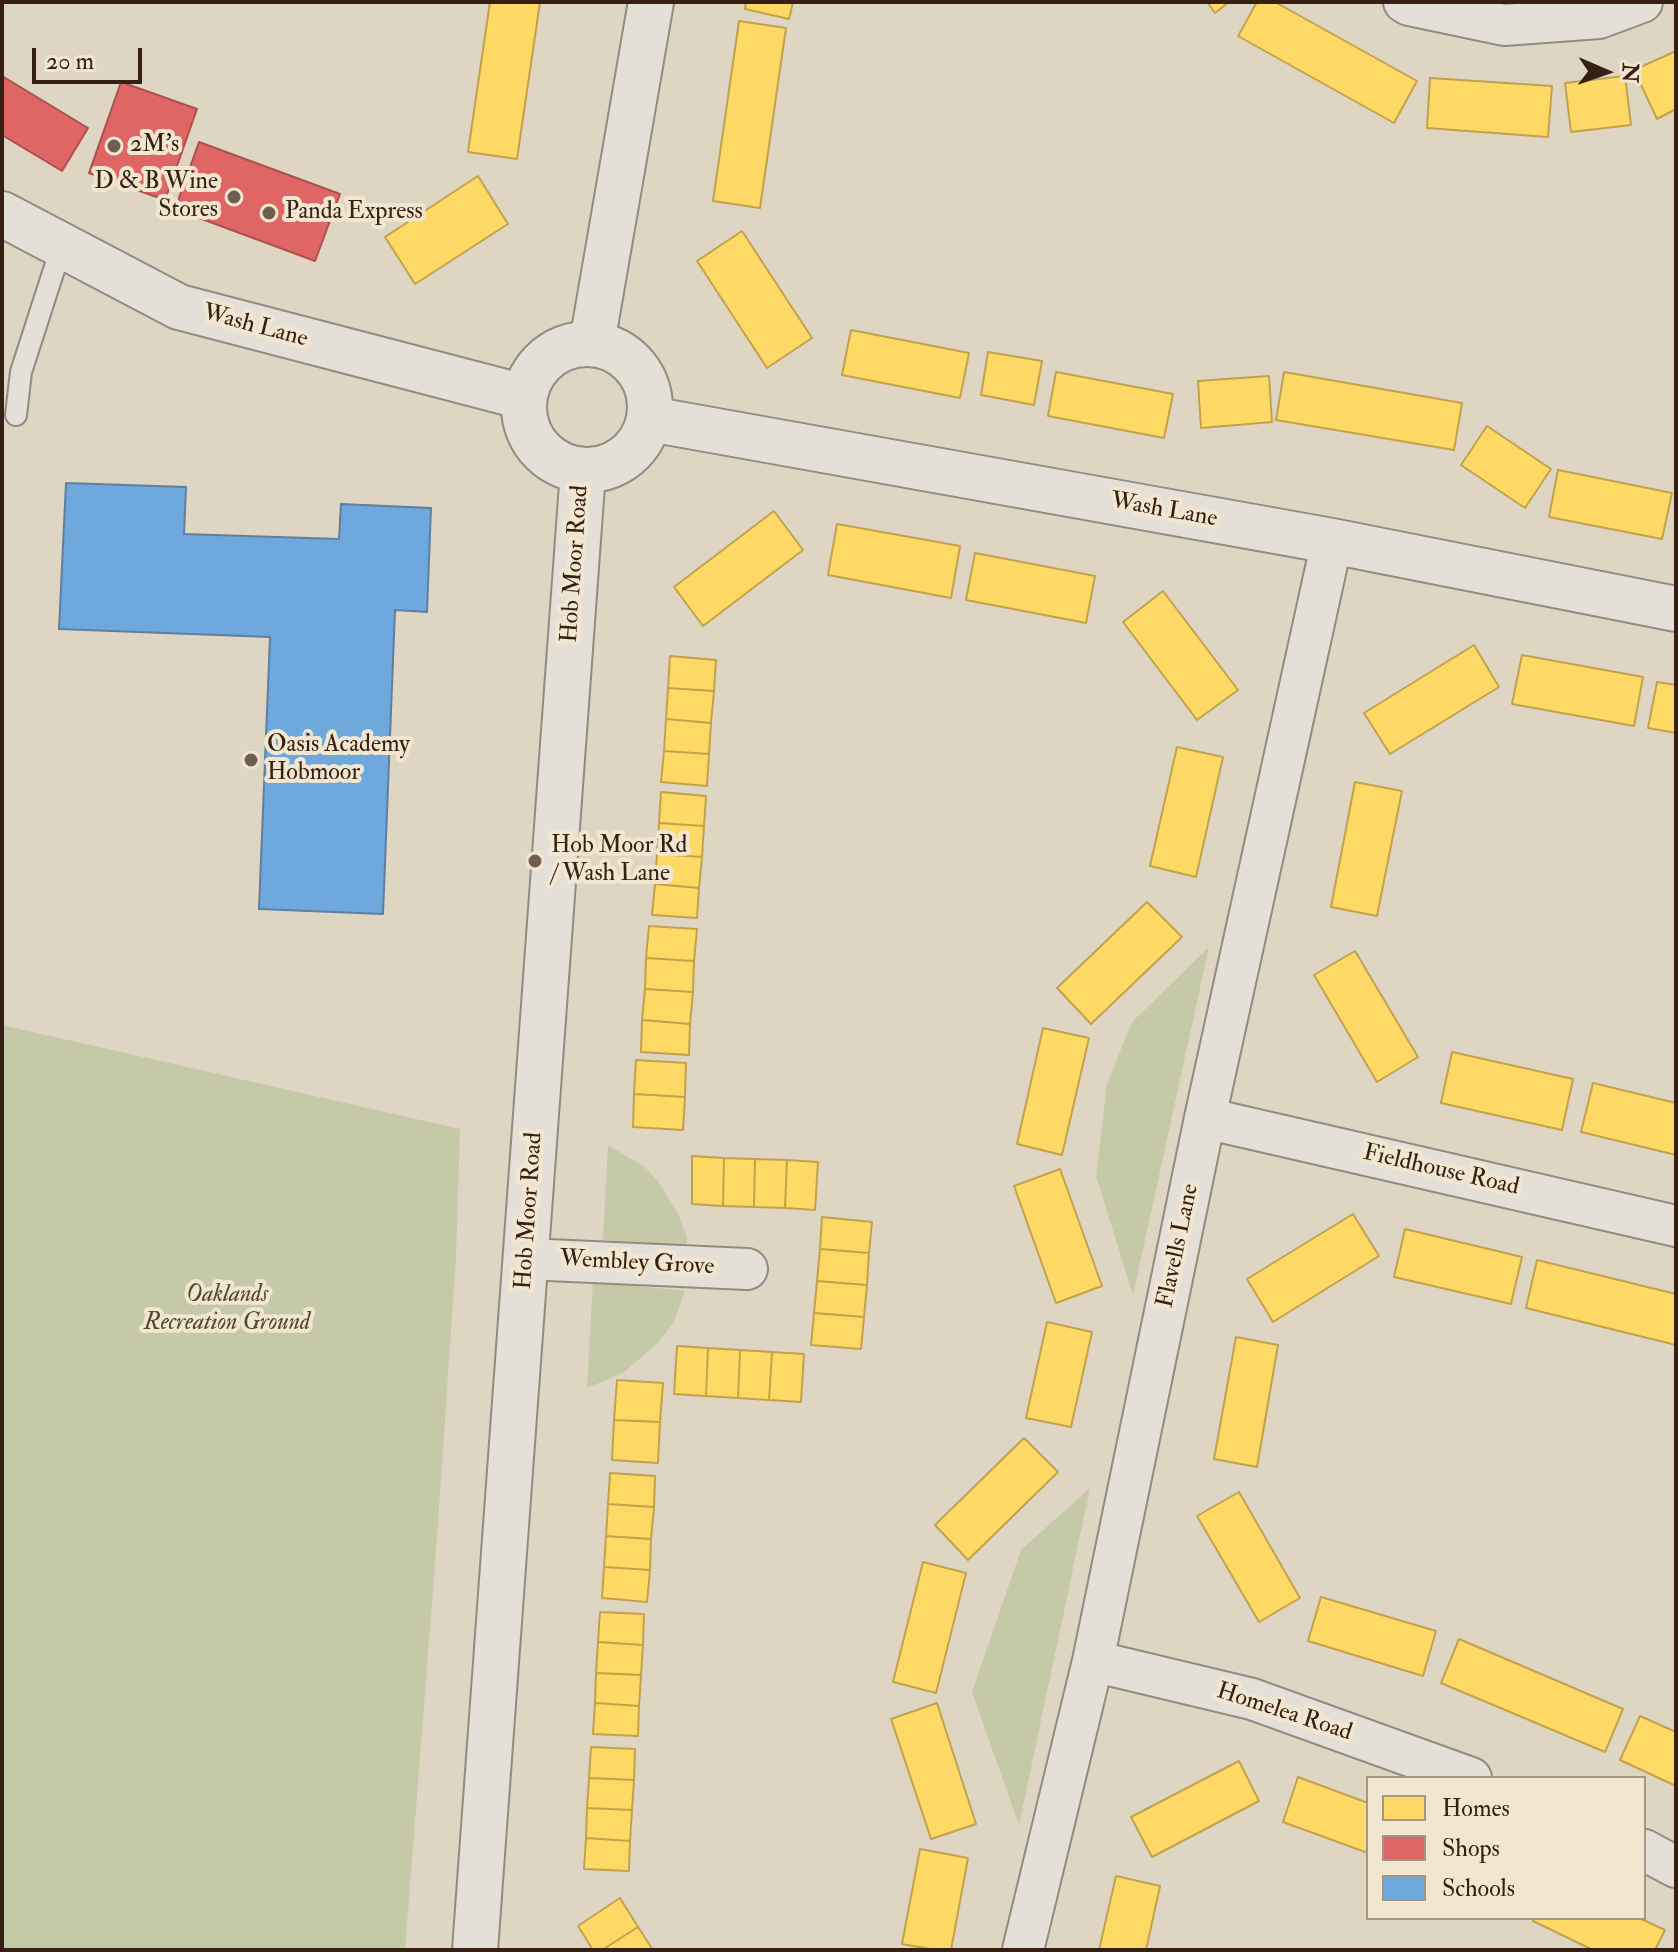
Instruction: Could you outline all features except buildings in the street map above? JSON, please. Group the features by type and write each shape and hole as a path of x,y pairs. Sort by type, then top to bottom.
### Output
{"street":[{"path":"592,343 651,2"},
{"path":"1404,2 1504,25 1599,18 1642,2"},
{"name":"Wash Lane","path":"2,214 179,307 524,397"},
{"path":"592,343 620,353 637,367 649,391 650,419 646,434 621,461 583,471 555,463 539,450 530,436 523,414 524,397 529,380 540,363 569,346 592,343"},
{"name":"Wash Lane","path":"650,419 1332,541 1676,609"},
{"name":"Hob Moor Road","path":"475,1950 583,471"},
{"name":"Flavells Lane","path":"1023,1950 1093,1661 1205,1118 1332,541"},
{"name":"Fieldhouse Road","path":"1205,1118 1676,1226"},
{"name":"Wembley Grove","path":"526,1259 747,1269"},
{"name":"Homelea Road","path":"1093,1661 1252,1699 1465,1776"},
{"path":"1646,1851 1676,1867"}],"lane":[{"path":"16,415 21,372 62,245"}],"green space":[{"path":"1209,947 1133,1295 1096,1176 1107,1084 1132,1022"},
{"name":"Oaklands Recreation Ground","path":"2,1025 460,1129 456,1257 405,1950 2,1950"},
{"path":"608,1145 645,1167 660,1184 678,1214 687,1237 687,1254 603,1239"},
{"path":"593,1281 685,1291 674,1322 658,1343 623,1373 587,1388"},
{"path":"1090,1488 1019,1825 972,1692 1021,1550"}],"place":[{"name":"2M's","path":"114,146"},
{"name":"D & B Wine Stores","path":"234,197"},
{"name":"Panda Express","path":"269,213"},
{"name":"Oasis Academy Hobmoor","path":"251,760"},
{"name":"Hob Moor Rd / Wash Lane","path":"535,861"}]}
